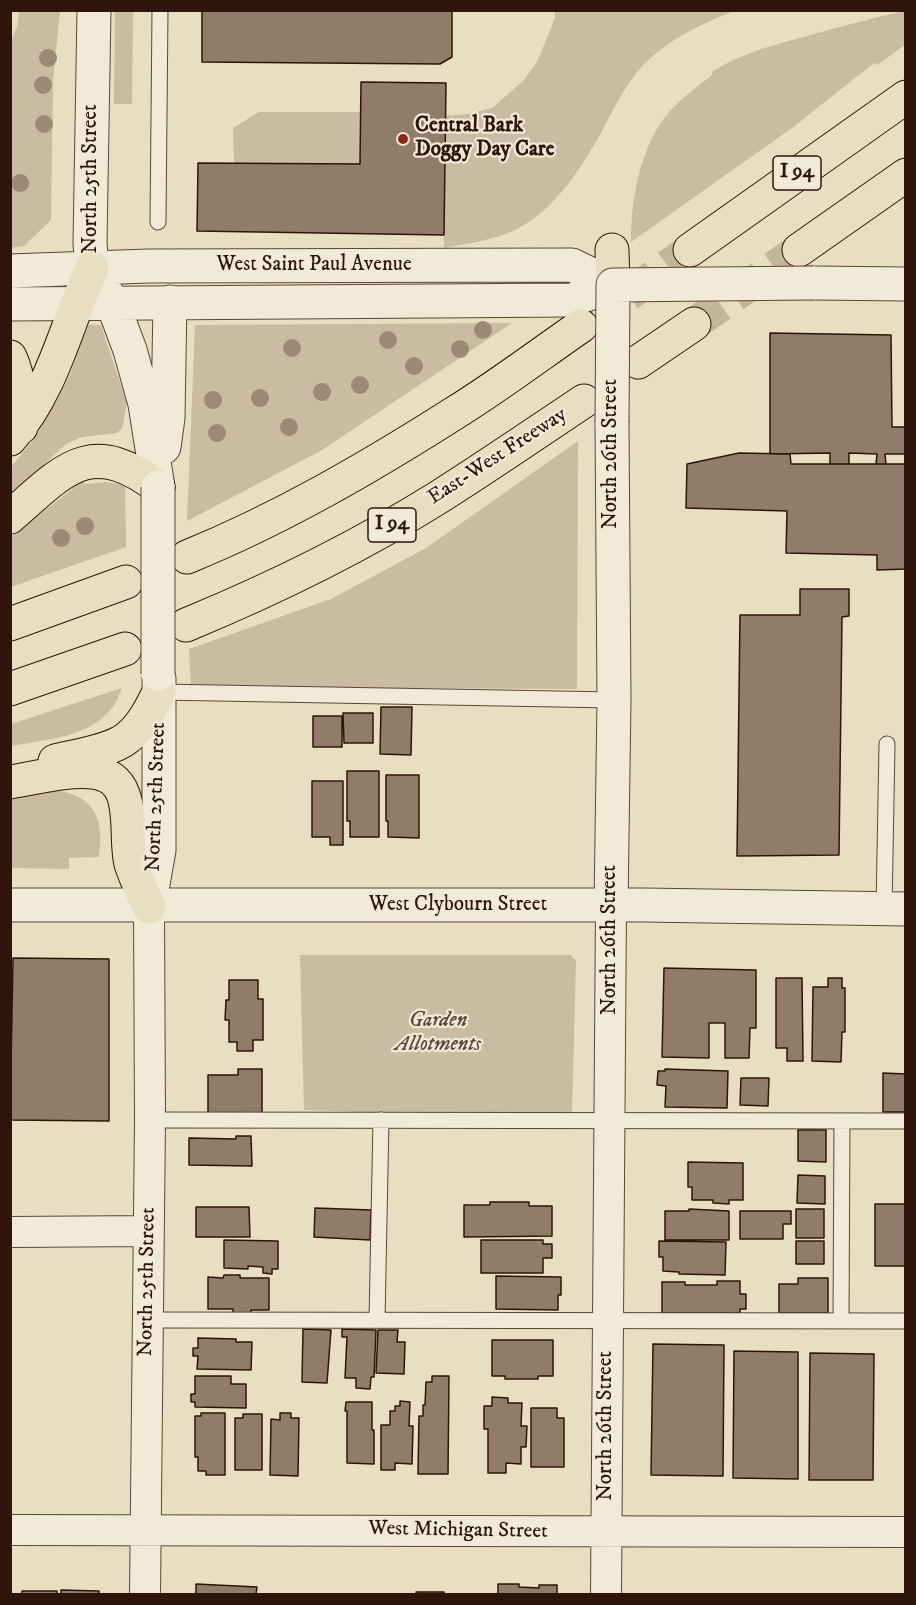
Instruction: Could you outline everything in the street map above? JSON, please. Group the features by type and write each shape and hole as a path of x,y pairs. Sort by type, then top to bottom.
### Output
{"highway":[{"name":"I 94","path":"690,250 906,97"},
{"path":"799,250 906,175"},
{"path":"612,250 613,285"},
{"path":"16,433 34,408 52,373 76,303 92,267"},
{"path":"638,362 694,324"},
{"path":"187,557 271,518 391,452 454,413 582,326"},
{"path":"10,357 17,373 20,392 16,433"},
{"name":"East-West Freeway","path":"186,626 269,589 371,537 438,498 584,401"},
{"path":"10,517 61,474 80,463 95,460 125,466 141,474 158,487"},
{"path":"10,624 126,582"},
{"path":"10,689 125,649"},
{"path":"10,774 99,750 127,739 141,723 159,683"},
{"path":"10,782 75,772 94,772 112,779 122,791 129,826 131,863 149,907"}],"street":[{"name":"North 25th Street","path":"94,10 90,243 92,267 112,302 130,351 145,404 158,487 159,850 149,907 150,1120 144,1594"},
{"name":"West Saint Paul Avenue","path":"10,271 92,267 572,265 613,285"},
{"name":"West Saint Paul Avenue","path":"10,304 572,300 613,285 906,284"},
{"name":"North 26th Street","path":"606,1594 614,700 613,285"},
{"path":"158,487 168,418 170,302"},
{"name":"West Clybourn Street","path":"10,906 611,906 895,909"},
{"path":"10,1232 148,1231"},
{"name":"West Michigan Street","path":"10,1530 906,1532"}],"lane":[{"path":"158,222 159,10"},
{"path":"159,683 614,700"},
{"path":"887,744 895,909"},
{"path":"150,1120 906,1121"},
{"path":"377,1320 381,1120"},
{"path":"841,1321 842,1121"},
{"path":"147,1320 906,1321"}],"green space":[{"path":"19,11 60,11 53,81 51,220 24,246 11,248 10,43 17,27"},
{"path":"115,11 133,11 132,104 114,104"},
{"path":"555,11 735,11 671,42 639,70 573,178 550,205 537,216 506,234 444,248 445,116 468,114 492,108 524,80 537,62 555,18"},
{"path":"905,11 905,45 877,65 874,63 792,128 631,242 635,190 651,140 670,111 712,75 712,72 734,60 770,46"},
{"path":"259,112 361,112 360,164 234,163 233,128"},
{"path":"512,323 322,450 187,521 195,325"},
{"path":"86,325 101,325 127,403 122,428 117,433 82,437 66,444 11,496 11,467 36,436 59,397 72,369"},
{"path":"578,441 577,689 191,687 189,649 331,599 426,548"},
{"path":"83,481 84,484 106,482 125,485 126,547 11,587 11,536"},
{"path":"122,688 111,709 90,726 65,736 11,746 11,724"},
{"path":"56,790 70,793 89,804 98,821 100,831 99,857 69,858 69,869 11,868 11,799"},
{"name":"Garden Allotments","path":"300,955 571,955 576,961 572,1113 388,1113 304,1110"}],"building":[{"path":"202,10 452,10 452,57 440,64 202,62"},
{"name":"Central Bark Doggy Day Care","path":"361,82 446,83 444,235 197,231 198,163 360,164"},
{"path":"770,333 891,335 892,427 906,427 906,454 885,454 886,464 876,464 877,454 849,453 849,464 830,464 830,453 770,454"},
{"path":"739,453 790,454 791,464 906,464 906,569 877,570 877,555 786,553 787,511 686,508 687,464"},
{"path":"800,589 849,589 849,616 842,617 839,855 737,856 740,615 800,615"},
{"path":"381,707 412,707 411,755 380,754"},
{"path":"343,713 373,713 373,743 344,743"},
{"path":"313,716 342,716 342,747 313,747"},
{"path":"347,771 379,771 379,837 350,837 350,821 347,821"},
{"path":"386,775 419,775 419,838 388,837"},
{"path":"312,781 343,781 343,845 330,845 330,837 312,837"},
{"path":"13,958 109,959 109,1121 10,1120"},
{"path":"664,968 756,970 756,1028 750,1028 749,1058 725,1058 725,1023 709,1023 709,1058 662,1057"},
{"path":"776,978 802,978 803,1061 787,1061 787,1048 776,1048"},
{"path":"828,978 842,978 842,988 845,988 845,1032 842,1032 841,1062 812,1061 813,987 828,987"},
{"path":"229,980 258,980 258,999 263,999 263,1040 253,1040 253,1051 237,1051 237,1042 229,1042 229,1020 225,1020 226,1000 229,1000"},
{"path":"238,1069 262,1069 262,1113 208,1113 208,1075 238,1075"},
{"path":"665,1069 728,1071 727,1108 665,1107 666,1086 657,1085 658,1071 665,1071"},
{"path":"883,1073 906,1074 906,1112 883,1112"},
{"path":"741,1078 769,1078 768,1106 740,1105"},
{"path":"798,1130 826,1130 826,1162 798,1161"},
{"path":"236,1136 251,1136 252,1166 189,1165 189,1138 236,1139"},
{"path":"688,1162 743,1163 743,1200 729,1200 729,1204 713,1203 713,1200 692,1200 692,1187 688,1187"},
{"path":"798,1175 825,1176 825,1204 797,1203"},
{"path":"490,1202 529,1202 529,1206 552,1206 552,1236 464,1237 464,1205 490,1205"},
{"path":"875,1204 906,1204 906,1266 875,1266"},
{"path":"196,1207 249,1207 250,1237 196,1237"},
{"path":"315,1208 371,1210 370,1240 314,1237"},
{"path":"689,1209 729,1211 729,1240 665,1240 665,1211 689,1211"},
{"path":"796,1209 824,1209 824,1238 796,1238"},
{"path":"740,1211 791,1211 791,1224 783,1224 783,1239 740,1239"},
{"path":"224,1240 278,1241 278,1269 272,1269 272,1274 263,1273 263,1267 224,1268"},
{"path":"481,1240 543,1240 543,1244 552,1244 552,1258 543,1258 543,1273 481,1273"},
{"path":"659,1241 726,1242 725,1275 679,1274 679,1272 663,1271 663,1257 659,1257"},
{"path":"796,1241 824,1241 824,1264 796,1264"},
{"path":"224,1275 240,1275 240,1278 269,1278 269,1310 233,1313 233,1309 208,1309 208,1277 223,1278"},
{"path":"496,1276 561,1277 558,1310 496,1309"},
{"path":"798,1278 828,1278 828,1313 779,1313 779,1284 798,1284"},
{"path":"717,1281 740,1281 740,1294 746,1294 746,1309 740,1309 740,1313 662,1313 662,1282 717,1285"},
{"path":"303,1329 331,1330 327,1383 302,1382"},
{"path":"342,1329 376,1330 374,1377 371,1377 370,1389 356,1388 356,1378 345,1378 347,1337 342,1337"},
{"path":"378,1330 398,1330 397,1342 405,1342 404,1374 376,1373"},
{"path":"198,1338 236,1339 236,1342 252,1342 251,1370 197,1369 198,1356 193,1356 193,1348 198,1348"},
{"path":"492,1340 553,1340 553,1376 538,1376 538,1379 505,1379 505,1376 492,1376"},
{"path":"653,1344 724,1345 723,1476 651,1475"},
{"path":"734,1351 798,1352 798,1479 733,1478"},
{"path":"810,1353 874,1354 873,1480 809,1480"},
{"path":"195,1376 231,1376 231,1384 246,1384 246,1408 195,1407 195,1402 191,1402 191,1394 195,1394"},
{"path":"432,1376 449,1376 448,1474 418,1474 419,1416 423,1416 426,1382 432,1382"},
{"path":"492,1397 508,1398 508,1403 522,1403 521,1426 527,1426 526,1447 521,1447 521,1464 506,1463 506,1473 488,1473 488,1429 484,1429 484,1406 492,1406"},
{"path":"400,1401 410,1402 409,1426 413,1426 412,1464 395,1463 395,1470 381,1470 381,1425 390,1425 390,1411 395,1411 395,1406 400,1406"},
{"path":"346,1402 372,1402 374,1464 347,1463"},
{"path":"531,1408 557,1408 557,1418 564,1418 564,1467 531,1467"},
{"path":"201,1413 225,1413 225,1475 206,1475 206,1471 198,1471 198,1457 195,1457 195,1416 201,1416"},
{"path":"280,1413 291,1413 291,1418 299,1418 298,1476 270,1475 271,1419 280,1420"},
{"path":"243,1414 262,1414 262,1470 235,1470 235,1418 243,1418"},
{"path":"196,1584 257,1587 256,1594 196,1594"},
{"path":"498,1584 519,1584 519,1587 539,1588 539,1585 557,1585 557,1594 498,1594"},
{"path":"61,1590 99,1591 99,1594 61,1594"},
{"path":"22,1591 57,1591 57,1594 22,1594"},
{"path":"416,1592 444,1592 444,1594 416,1594"}],"tunnel":[{"path":"628,295 690,250"},
{"path":"694,324 799,250"}],"place":[{"name":"Central Bark Doggy Day Care","path":"403,139"}]}
